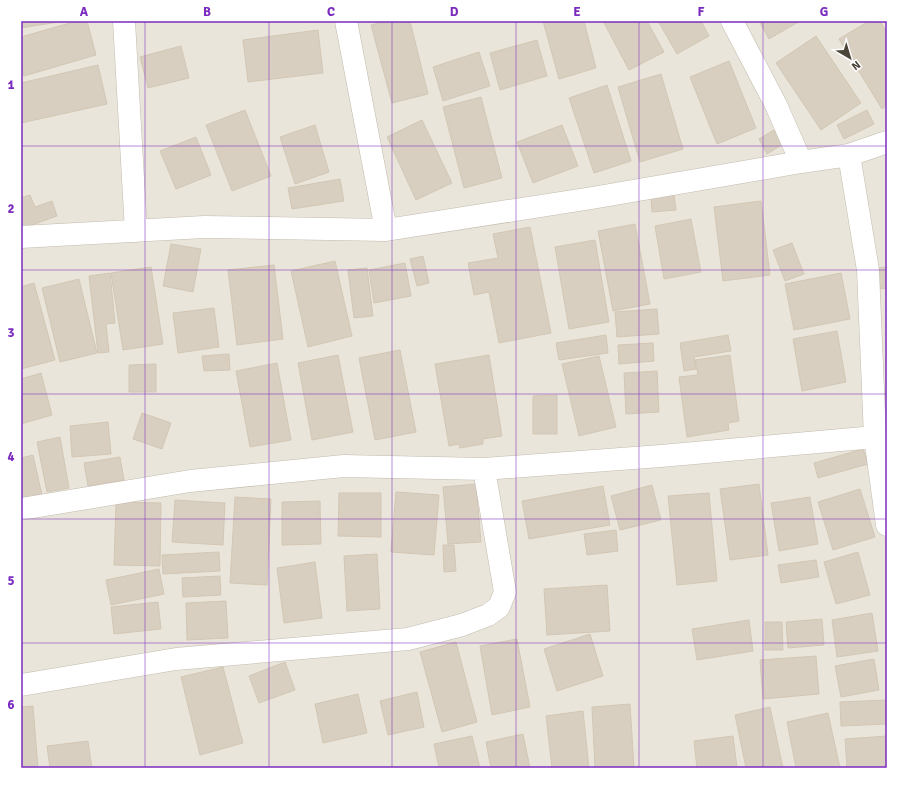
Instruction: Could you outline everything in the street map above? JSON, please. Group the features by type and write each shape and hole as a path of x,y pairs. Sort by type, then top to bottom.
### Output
{"street":[{"path":"124,21 136,231"},
{"path":"346,21 386,230"},
{"path":"732,21 776,105 801,162"},
{"path":"21,237 204,227 386,230 592,198 849,155 887,142"},
{"path":"849,155 868,270 875,437 887,525"},
{"path":"21,509 190,481 344,466 484,469 661,456 875,437"},
{"path":"21,685 176,660 408,638 462,625 488,615 498,607 505,592 484,469"}],"shaded area":[{"path":"21,21 887,21 887,768 21,768"}],"building":[{"path":"21,21 65,21 21,28"},
{"path":"77,21 87,21 96,55 24,76 21,64 21,37"},
{"path":"387,21 410,21 428,94 392,103 371,25"},
{"path":"543,21 584,21 596,68 559,79"},
{"path":"603,21 647,21 664,52 629,70"},
{"path":"658,21 701,21 709,36 677,54"},
{"path":"759,21 800,21 769,39"},
{"path":"869,21 880,21 887,33 887,105 882,109 839,39"},
{"path":"318,30 323,73 248,82 243,40"},
{"path":"816,36 861,103 821,130 776,63"},
{"path":"537,40 547,76 500,90 490,53"},
{"path":"181,46 189,78 148,88 140,57"},
{"path":"479,52 490,86 443,101 433,67"},
{"path":"729,61 756,128 717,144 690,77"},
{"path":"98,65 107,104 21,123 21,83"},
{"path":"661,74 683,149 640,162 618,87"},
{"path":"607,85 631,161 594,173 569,98"},
{"path":"481,97 502,178 464,188 443,107"},
{"path":"245,110 271,176 232,191 206,125"},
{"path":"867,110 874,124 844,139 837,125"},
{"path":"422,120 452,183 416,200 387,137"},
{"path":"315,125 329,172 295,184 280,137"},
{"path":"562,125 578,166 533,183 517,142"},
{"path":"774,130 783,144 767,154 759,139"},
{"path":"196,137 211,175 176,189 160,151"},
{"path":"340,179 344,201 292,209 288,188"},
{"path":"30,195 35,207 52,201 57,216 21,229 21,198"},
{"path":"674,195 676,210 652,212 651,197"},
{"path":"761,201 770,275 723,281 714,207"},
{"path":"691,219 701,272 664,279 655,226"},
{"path":"635,224 650,304 613,311 598,231"},
{"path":"530,227 551,333 499,343 489,292 474,295 468,263 498,258 493,234"},
{"path":"595,240 609,322 569,329 555,247"},
{"path":"792,243 804,274 785,281 773,250"},
{"path":"171,244 201,249 193,292 163,286"},
{"path":"423,256 429,283 417,286 410,259"},
{"path":"335,261 352,336 308,347 291,271"},
{"path":"405,263 411,296 374,303 369,270"},
{"path":"274,265 283,339 237,345 228,270"},
{"path":"151,267 163,344 123,350 111,273"},
{"path":"887,267 887,288 880,289 878,268"},
{"path":"367,268 373,316 354,318 348,270"},
{"path":"110,273 115,323 106,324 109,352 98,353 89,276"},
{"path":"841,273 850,319 794,330 785,284"},
{"path":"79,279 97,353 60,362 42,288"},
{"path":"34,283 55,360 21,369 21,287"},
{"path":"214,308 219,347 178,353 173,313"},
{"path":"657,309 659,334 617,337 615,312"},
{"path":"837,331 846,382 802,391 793,339"},
{"path":"606,335 608,353 559,360 556,343"},
{"path":"728,335 731,351 694,357 696,369 684,371 680,343"},
{"path":"653,343 654,361 619,364 618,345"},
{"path":"400,350 416,432 375,440 359,358"},
{"path":"229,354 230,370 204,371 202,356"},
{"path":"338,355 353,432 312,440 298,363"},
{"path":"489,355 502,436 483,439 483,444 460,448 459,444 449,446 435,364"},
{"path":"730,355 739,421 728,423 729,430 687,437 679,377 698,375 695,360"},
{"path":"599,356 616,427 579,436 562,364"},
{"path":"277,363 291,440 250,447 236,371"},
{"path":"156,364 156,392 129,392 129,365"},
{"path":"657,371 659,412 626,414 624,373"},
{"path":"41,373 52,415 21,424 21,379"},
{"path":"557,395 557,434 533,434 533,396"},
{"path":"142,413 171,423 162,449 133,439"},
{"path":"108,422 111,454 72,457 70,426"},
{"path":"60,437 69,488 47,492 37,442"},
{"path":"863,449 868,464 818,478 814,463"},
{"path":"33,455 42,495 21,500 21,458"},
{"path":"120,457 124,480 88,486 84,463"},
{"path":"476,484 481,542 448,544 443,487"},
{"path":"759,484 768,555 730,560 720,489"},
{"path":"652,485 661,520 620,530 611,496"},
{"path":"603,486 610,525 529,539 522,501"},
{"path":"860,489 875,537 833,550 818,502"},
{"path":"396,492 439,495 434,555 391,552"},
{"path":"339,493 381,493 381,537 338,536"},
{"path":"709,493 717,581 677,585 668,496"},
{"path":"235,497 271,499 267,585 230,583"},
{"path":"810,497 818,544 779,551 771,503"},
{"path":"175,500 225,503 223,545 172,542"},
{"path":"320,501 321,544 282,545 282,502"},
{"path":"116,502 161,503 160,566 114,565"},
{"path":"616,530 618,551 587,555 584,534"},
{"path":"443,545 454,545 456,571 444,572"},
{"path":"219,552 220,571 163,574 162,555"},
{"path":"858,552 870,595 836,604 824,562"},
{"path":"377,554 380,609 347,611 344,556"},
{"path":"816,560 819,577 781,583 778,565"},
{"path":"315,562 322,618 284,623 277,568"},
{"path":"159,569 164,594 111,605 106,580"},
{"path":"220,576 221,595 183,597 182,578"},
{"path":"607,585 610,631 547,635 544,589"},
{"path":"226,601 228,638 187,640 186,603"},
{"path":"158,602 161,629 114,634 111,607"},
{"path":"872,613 878,651 837,657 832,620"},
{"path":"822,619 824,645 788,648 786,622"},
{"path":"749,620 753,651 697,660 692,629"},
{"path":"765,622 782,622 783,650 765,650"},
{"path":"590,634 603,676 557,691 544,649"},
{"path":"517,639 530,707 492,715 480,646"},
{"path":"456,642 477,722 442,732 420,652"},
{"path":"816,656 819,694 763,699 760,660"},
{"path":"874,659 879,690 841,697 835,666"},
{"path":"285,662 295,690 259,703 249,676"},
{"path":"223,667 243,743 200,755 181,677"},
{"path":"417,692 424,727 388,735 380,701"},
{"path":"358,694 367,733 323,743 315,704"},
{"path":"887,700 887,724 841,726 840,702"},
{"path":"630,704 634,768 595,768 592,707"},
{"path":"33,706 38,768 21,768 21,707"},
{"path":"770,707 783,768 746,768 735,715"},
{"path":"583,711 589,768 552,768 546,716"},
{"path":"828,713 840,768 796,768 787,722"},
{"path":"523,734 530,768 491,768 486,742"},
{"path":"472,736 480,768 439,768 434,744"},
{"path":"733,736 737,768 697,768 694,741"},
{"path":"887,736 887,768 847,768 845,739"},
{"path":"88,741 92,768 50,768 47,746"}]}
